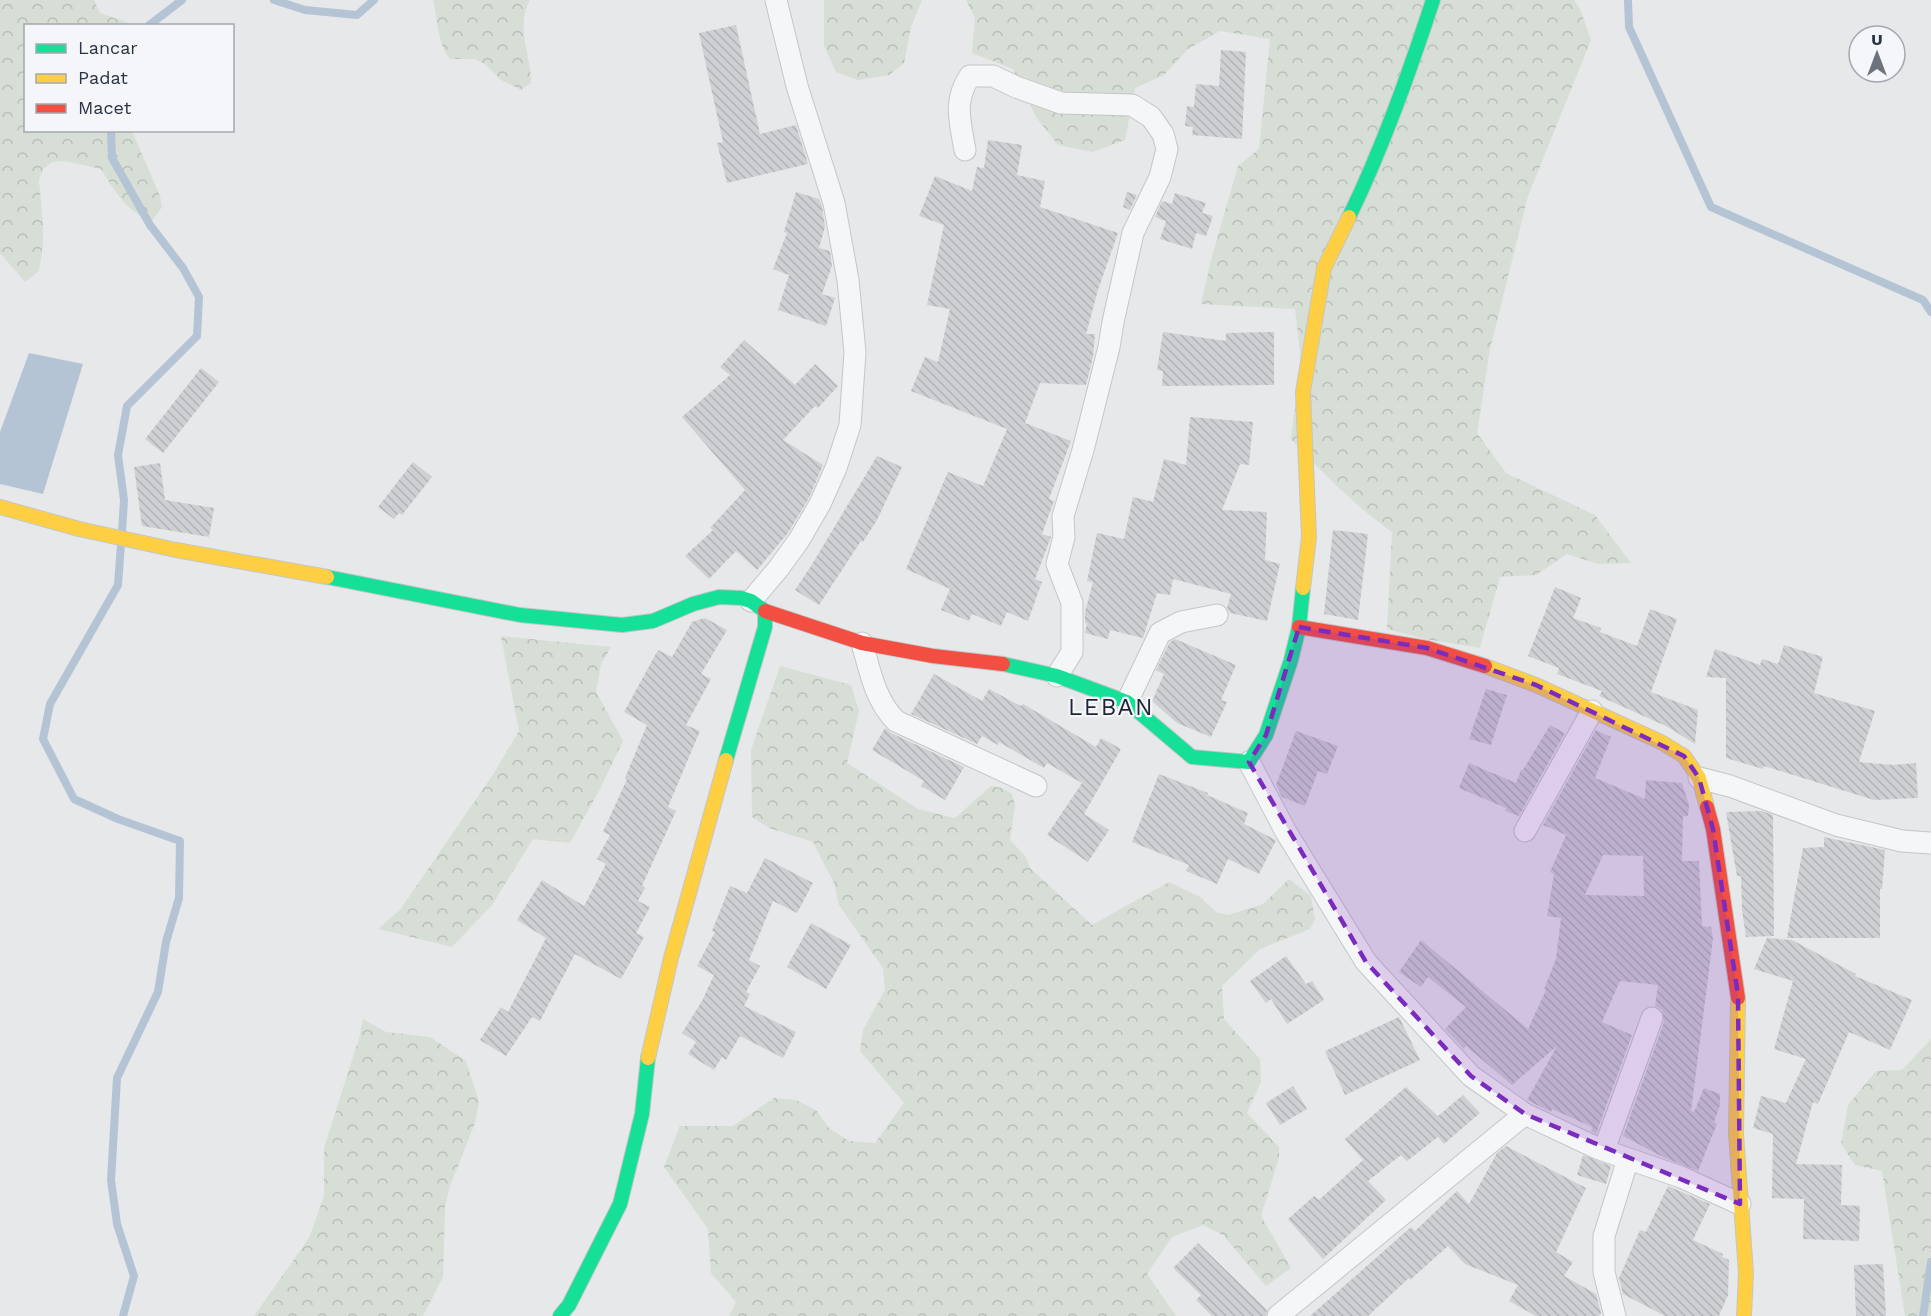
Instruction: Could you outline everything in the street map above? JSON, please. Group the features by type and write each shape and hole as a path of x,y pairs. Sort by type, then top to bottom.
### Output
{"street":[{"path":"560,1316 574,1294 620,1204 642,1114 650,1051 671,958 699,852 765,627 758,606 778,569 799,540 820,504 837,468 850,425 855,352 848,280 830,187 797,86 776,0"},
{"path":"1249,762 1266,735 1291,660 1299,627 1309,537 1303,392 1324,268 1364,186 1410,70 1433,0"},
{"path":"964,150 958,108 962,87 970,76 993,76 1061,103 1132,105 1151,117 1163,134 1167,149 1160,177 1133,233 1109,347 1083,450 1063,516 1064,537 1057,564 1072,603 1072,652 1058,676"},
{"path":"0,507 79,529 176,550 335,578 520,615 563,621 622,625 653,621 693,604 719,597 741,598 862,643 933,656 990,662 1058,676 1127,702 1192,757 1249,762"},
{"path":"1127,702 1160,633 1181,622 1217,615"},
{"path":"1299,627 1427,648 1536,684 1669,747 1684,756 1699,778 1713,829 1738,995 1736,1134 1746,1273 1744,1316"},
{"path":"862,643 879,698 896,721 1036,786"},
{"path":"1525,831 1592,711"},
{"path":"1249,762 1286,832 1366,962 1471,1076 1525,1114 1604,1150 1681,1177 1740,1204"},
{"path":"1699,778 1738,789 1836,825 1902,841 1931,843"},
{"path":"1604,1150 1652,1018"},
{"path":"1278,1316 1525,1114"},
{"path":"1615,1316 1604,1272 1604,1236 1628,1159"}],"highlighted area":[{"path":"1299,627 1427,648 1536,685 1684,756 1699,778 1713,829 1738,995 1740,1204 1525,1114 1471,1076 1366,962 1249,762 1266,735"}],"green space":[{"path":"0,0 94,0 100,13 131,24 24,24 24,132 132,132 160,196 162,207 151,222 128,206 101,169 64,161 52,162 43,169 39,180 43,245 39,271 25,282 0,253"},
{"path":"433,0 530,0 524,20 524,30 531,83 521,90 501,80 485,64 475,59 450,59 440,38"},
{"path":"824,0 922,0 911,27 904,63 889,75 858,80 836,72 824,45"},
{"path":"966,0 1574,0 1580,9 1591,40 1528,196 1490,349 1477,433 1506,473 1595,515 1631,563 1598,564 1567,554 1536,575 1500,577 1480,648 1425,639 1387,629 1392,532 1352,500 1291,439 1301,361 1295,309 1201,304 1238,166 1259,149 1270,39 1220,31 1188,49 1164,75 1135,88 1125,140 1093,152 1058,145 1036,117 1013,69 972,53 975,18"},
{"path":"501,636 611,647 601,664 596,692 623,741 570,843 533,839 492,905 452,947 378,929 400,910 494,773 519,731"},
{"path":"780,666 851,685 859,711 847,763 918,809 955,818 991,786 1002,788 1012,794 1015,805 1010,840 1026,857 1030,868 1092,925 1169,882 1200,897 1217,913 1228,915 1263,904 1289,879 1311,896 1315,919 1310,929 1260,949 1222,986 1224,1019 1260,1059 1261,1082 1247,1113 1279,1147 1279,1158 1261,1216 1291,1268 1266,1286 1223,1235 1203,1225 1172,1237 1147,1274 1176,1316 729,1316 736,1302 711,1273 708,1229 664,1167 680,1126 733,1126 774,1098 796,1100 816,1110 829,1128 849,1141 875,1143 904,1103 860,1051 863,1030 885,990 883,968 839,905 834,883 813,842 769,828 752,817 751,750"},
{"path":"363,1019 386,1032 430,1037 466,1061 479,1102 475,1123 450,1186 445,1207 443,1277 423,1316 254,1316 309,1238 324,1196 324,1148"},
{"path":"1931,1039 1931,1316 1905,1316 1882,1171 1855,1165 1841,1144 1848,1105 1876,1071 1902,1070"}],"water":[{"path":"29,353 83,364 43,494 0,484 0,432"}],"building":[{"path":"736,25 760,134 796,125 808,164 727,183 717,143 723,142 699,33"},
{"path":"1221,50 1246,52 1242,139 1192,135 1193,127 1185,126 1187,106 1194,107 1196,84 1219,86"},
{"path":"988,140 1022,145 1017,175 1045,181 1040,207 1118,233 1098,290 1086,334 1095,334 1093,357 1086,385 1040,383 1025,423 1071,441 1049,499 1054,501 1042,534 1051,537 1035,579 1042,582 1028,621 1007,612 1001,626 972,614 969,621 941,610 950,589 906,569 948,472 983,486 1007,429 911,391 925,357 938,362 950,309 927,305 944,225 919,216 935,176 972,191 977,167 984,168"},
{"path":"796,192 819,199 822,206 825,227 819,248 830,251 832,266 822,294 835,298 826,326 778,310 789,275 773,269 787,233 784,232"},
{"path":"1127,192 1137,195 1130,210 1123,207"},
{"path":"1175,193 1206,203 1202,213 1213,216 1206,236 1196,233 1192,249 1160,239 1166,221 1155,217 1162,201 1172,204"},
{"path":"1163,332 1226,341 1226,333 1274,332 1274,385 1162,386 1163,371 1157,370"},
{"path":"744,340 795,385 815,364 838,386 818,408 815,406 783,440 823,465 809,498 788,533 757,570 736,551 709,579 685,556 713,530 710,528 745,490 682,417 730,375 720,367"},
{"path":"201,368 219,382 163,453 145,439"},
{"path":"1190,417 1253,422 1249,465 1240,464 1222,510 1267,512 1265,560 1280,564 1267,621 1230,613 1227,608 1231,594 1173,579 1170,595 1157,593 1143,638 1110,630 1108,639 1085,633 1087,623 1085,623 1085,612 1093,582 1087,581 1097,533 1124,539 1133,497 1153,502 1164,459 1186,465"},
{"path":"877,456 902,467 877,520 819,605 795,590"},
{"path":"413,462 432,477 402,515 399,513 394,519 378,507"},
{"path":"160,463 165,500 214,508 209,537 142,526 134,467"},
{"path":"1333,530 1368,534 1358,620 1324,614"},
{"path":"1555,587 1581,598 1573,618 1601,628 1600,632 1637,646 1650,609 1677,619 1651,692 1698,710 1695,744 1668,727 1599,696 1602,691 1557,674 1559,668 1528,656"},
{"path":"705,618 727,630 701,674 711,679 686,725 700,731 668,807 676,811 642,886 645,888 638,901 650,907 636,933 644,937 621,979 575,954 540,1021 532,1017 506,1056 480,1040 501,1007 508,1012 546,938 517,920 542,880 584,906 606,864 597,859 610,835 603,832 627,779 625,778 647,725 624,712 658,650 672,657 692,622"},
{"path":"1175,639 1236,665 1221,700 1227,702 1211,737 1177,723 1152,701 1164,674 1156,670 1170,642"},
{"path":"1784,645 1823,657 1814,693 1875,711 1859,762 1893,765 1916,763 1918,798 1874,800 1764,766 1763,769 1726,758 1726,678 1706,677 1715,649 1760,665 1762,659 1778,664"},
{"path":"934,674 982,701 989,689 1021,706 1023,704 1096,747 1101,738 1121,749 1084,814 1109,830 1088,862 1047,835 1082,783 1047,763 1044,768 999,742 998,745 982,736 977,744 911,714"},
{"path":"1486,689 1507,695 1491,745 1469,739"},
{"path":"1550,725 1565,733 1519,816 1459,788 1469,763 1516,783 1521,770"},
{"path":"885,728 891,733 964,767 945,800 921,786 924,781 872,750"},
{"path":"1596,730 1611,737 1595,778 1645,799 1646,780 1682,783 1689,805 1688,816 1683,816 1682,861 1699,861 1702,926 1711,927 1713,939 1691,1111 1694,1112 1704,1088 1720,1094 1720,1105 1714,1122 1717,1124 1698,1171 1663,1157 1623,1136 1664,1022 1662,1010 1655,1006 1658,985 1620,981 1602,1022 1632,1035 1596,1134 1591,1131 1592,1127 1552,1109 1551,1112 1527,1100 1557,1046 1512,1085 1466,1046 1464,1049 1445,1029 1466,1007 1428,977 1421,987 1399,972 1421,940 1528,1029 1546,990 1544,989 1556,959 1561,918 1547,916 1554,874 1550,872 1566,835 1543,825","holes":["1603,855 1643,856 1644,896 1585,895"]},
{"path":"1296,731 1338,746 1327,774 1318,771 1305,806 1282,797 1276,785"},
{"path":"1159,774 1208,793 1207,795 1248,813 1244,824 1276,840 1259,874 1228,859 1217,884 1186,871 1189,865 1132,842"},
{"path":"1762,811 1773,815 1774,936 1746,937 1741,876 1737,876 1726,812"},
{"path":"1824,837 1885,850 1882,889 1880,889 1880,938 1787,938 1803,848 1824,847"},
{"path":"765,858 813,883 797,913 773,901 749,960 760,966 746,992 750,994 744,1006 796,1032 783,1058 740,1036 726,1060 722,1057 714,1070 688,1054 696,1042 682,1033 702,1001 714,975 697,966 715,932 712,931 730,886 747,893"},
{"path":"811,923 851,945 826,989 787,967"},
{"path":"1767,938 1792,940 1856,974 1855,976 1912,1000 1890,1050 1849,1032 1818,1104 1813,1102 1796,1164 1842,1165 1841,1205 1860,1206 1859,1241 1803,1239 1804,1199 1772,1198 1773,1134 1753,1128 1761,1096 1786,1103 1806,1059 1774,1049 1793,981 1754,969"},
{"path":"1286,956 1306,984 1312,981 1324,1000 1287,1024 1271,999 1266,1003 1250,981"},
{"path":"1399,1017 1420,1060 1345,1095 1325,1051"},
{"path":"1293,1086 1307,1109 1280,1125 1266,1103"},
{"path":"1406,1087 1438,1116 1463,1095 1480,1113 1444,1144 1438,1137 1407,1161 1401,1155 1368,1181 1386,1200 1323,1259 1288,1219 1314,1196 1319,1200 1363,1160 1345,1139"},
{"path":"1506,1146 1586,1188 1556,1252 1573,1262 1564,1276 1596,1294 1601,1313 1599,1316 1536,1316 1509,1301 1518,1285 1465,1264 1448,1246 1368,1316 1310,1316 1411,1227 1415,1231 1457,1191 1469,1204 1497,1153"},
{"path":"1583,1155 1611,1166 1606,1184 1577,1175"},
{"path":"1668,1186 1710,1204 1693,1240 1723,1254 1722,1257 1729,1260 1728,1295 1719,1316 1665,1316 1623,1294 1619,1278 1640,1230 1646,1232"},
{"path":"1198,1243 1267,1310 1266,1316 1212,1316 1196,1300 1201,1295 1173,1268"},
{"path":"1883,1264 1886,1316 1856,1316 1854,1265"}],"waterway":[{"path":"151,24 182,0"},
{"path":"274,0 305,10 357,15 374,0"},
{"path":"1628,0 1629,27 1711,207 1923,300 1931,312"},
{"path":"111,132 112,158 150,225 183,268 199,297 197,336 127,406 118,455 124,500 122,532"},
{"path":"121,544 118,585 50,704 43,739 74,799 118,819 180,841 179,898 166,942 158,992 117,1078 111,1180 117,1224 134,1276 123,1316"},
{"path":"1923,1316 1931,1262"}],"traffic: fast":[{"path":"1349,217 1395,110 1433,0"},
{"path":"327,577 520,615 622,625 653,621 693,604 719,597 751,601 765,611 765,627 726,760"},
{"path":"1003,664 1057,676 1127,702 1192,757 1249,762 1266,735 1291,660 1299,627 1303,588"},
{"path":"560,1316 569,1305 620,1204 642,1114 648,1058"}],"traffic: slow":[{"path":"1303,588 1309,537 1303,392 1324,268 1349,217"},
{"path":"0,507 79,529 176,550 327,577"},
{"path":"1485,666 1536,685 1661,742 1684,756 1699,778 1707,807"},
{"path":"648,1058 671,958 726,760"},
{"path":"1738,998 1736,1134 1746,1273 1744,1316"}],"traffic: jam":[{"path":"765,611 862,643 933,656 1003,664"},
{"path":"1299,627 1427,648 1485,666"},
{"path":"1707,807 1713,829 1738,998"}],"district":[{"name":"LEBAN","path":"1111,707"}]}
